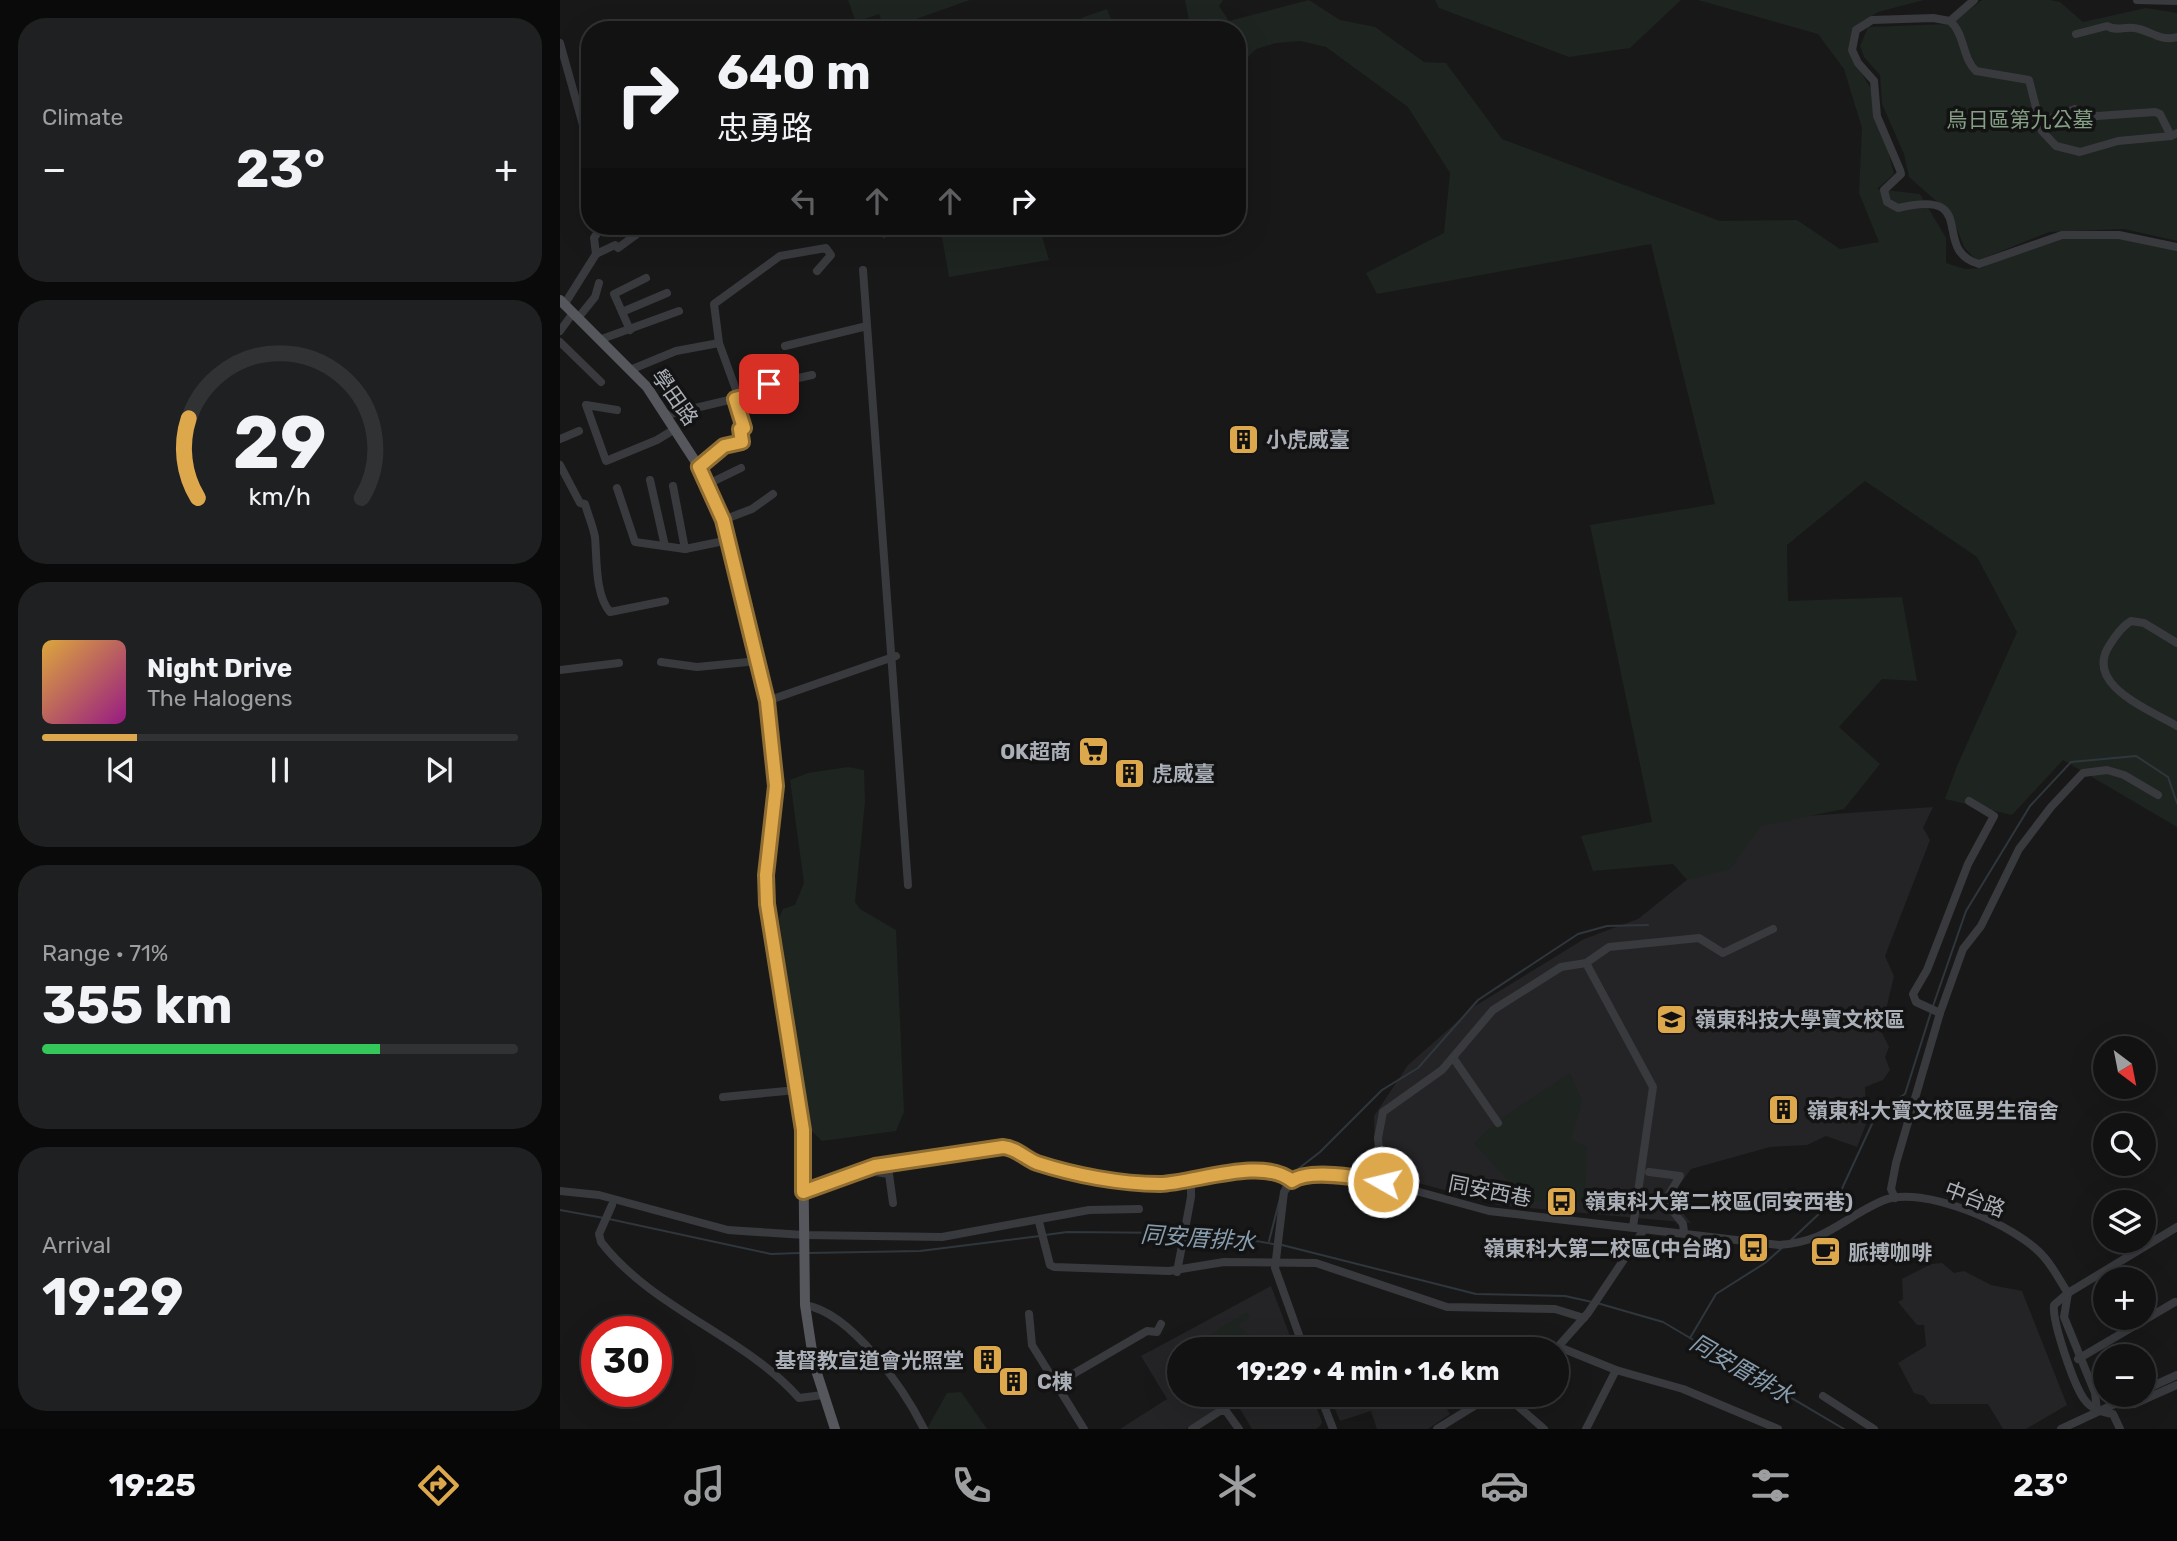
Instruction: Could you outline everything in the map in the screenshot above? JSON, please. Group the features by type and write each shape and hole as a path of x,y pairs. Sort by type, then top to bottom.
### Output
{"main road":[{"name":"學田路","path":"562,303 630,370 666,415 708,484 729,540 767,701 776,786 766,875 767,904 780,1000 803,1130 802,1237 805,1305 811,1350 835,1429"}],"street":[{"path":"1950,21 1974,0"},
{"path":"2137,0 2177,1"},
{"path":"2039,122 2075,109 2086,115 2097,116 2155,112 2160,114 2174,135 2118,141 2072,152 2048,140 2039,122 2029,80 1976,71 1971,66 1959,33 1950,21 1933,18 1872,20 1856,30 1852,50 1858,63 1874,81 1877,116 1901,174 1884,190 1887,202 1898,208 1916,204 1941,206 1948,212 1957,250 1971,262 1979,264 2063,235 2119,235 2177,247"},
{"path":"2076,34 2107,26 2112,29 2136,28 2162,39 2177,37"},
{"path":"560,43 581,118"},
{"path":"596,235 596,254"},
{"path":"562,303 596,254 615,245 618,248 636,235"},
{"path":"699,467 724,446 742,442 740,429 744,428 719,343 713,306 783,255 826,248 831,255 817,271"},
{"path":"863,270 894,657 908,885"},
{"path":"630,330 614,294 646,278"},
{"path":"560,331 595,297 599,283"},
{"path":"622,312 667,293"},
{"path":"600,340 679,311"},
{"path":"785,346 867,326"},
{"path":"560,342 601,382"},
{"path":"630,370 676,351 719,343"},
{"path":"666,415 750,395 748,389 812,375"},
{"path":"617,410 586,405 606,461 657,440 675,429"},
{"path":"560,439 579,431"},
{"path":"560,465 580,503 585,504 595,537 595,564 601,581 601,600 607,609 610,612 665,601"},
{"path":"708,484 741,468"},
{"path":"650,480 665,547"},
{"path":"673,486 685,548"},
{"path":"617,488 635,542 685,548 729,540"},
{"path":"723,520 752,509 773,494"},
{"path":"2177,643 2144,623 2131,621 2119,632 2102,662 2103,671 2115,687 2177,726"},
{"path":"767,701 894,657"},
{"path":"661,662 696,667 758,661"},
{"path":"560,670 619,663"},
{"path":"1895,1198 1891,1189 1896,1163 1940,1013 1963,949 1981,926 2019,849 2067,789 2084,773 2107,770 2124,775 2158,795"},
{"path":"1940,1013 1916,1002 1913,994 1927,970 1968,864 1994,817 1969,801"},
{"path":"1383,1182 1377,1138 1383,1112 1454,1059 1493,1010 1561,967 1586,963 1609,947 1699,938 1723,953 1773,929"},
{"path":"1586,963 1653,1087 1633,1227"},
{"path":"1454,1059 1498,1123"},
{"path":"723,1097 797,1090"},
{"name":"同安西巷","path":"803,1192 875,1166 1003,1147 1012,1148 1021,1156 1054,1167 1117,1180 1162,1184 1222,1174 1277,1172 1292,1181 1303,1176 1318,1175 1383,1182 1489,1211 1633,1227 1643,1231"},
{"path":"846,1178 852,1180 875,1172 889,1174 893,1203"},
{"path":"1649,1172 1680,1176 1665,1201 1685,1232"},
{"path":"1176,1272 1187,1219 1191,1178"},
{"path":"1292,1181 1284,1192 1275,1268 1300,1337"},
{"path":"560,1191 599,1195 728,1230 802,1237 942,1237 1040,1223 1089,1210 1139,1209"},
{"name":"中台路","path":"1643,1231 1685,1232 1758,1244 1801,1243 1832,1232 1882,1200 1909,1197 1951,1204 2021,1236 2044,1256 2068,1293"},
{"path":"612,1205 599,1234 601,1242 649,1291 780,1378 799,1398 823,1395"},
{"path":"1040,1223 1049,1251 1050,1265 1054,1266 1176,1272 1224,1262 1275,1260 1324,1265 1447,1307 1555,1309 1586,1315"},
{"path":"2119,1429 2113,1415 2097,1411 2084,1399 2054,1326 2054,1305 2068,1293 2177,1227"},
{"path":"1567,1337 1586,1315 1643,1231"},
{"path":"2068,1293 2064,1317 2095,1393 2097,1411"},
{"path":"2070,1362 2175,1301"},
{"path":"805,1305 828,1315 876,1357 925,1429"},
{"path":"1029,1314 1032,1345 1084,1429"},
{"path":"1056,1384 1147,1331 1157,1332 1161,1324"},
{"path":"1569,1352 1616,1370 1683,1389 1778,1429"},
{"path":"1586,1429 1616,1370"},
{"path":"2156,1385 2177,1375"},
{"path":"2156,1395 2177,1385"},
{"path":"1823,1396 1874,1429"},
{"path":"1324,1407 1331,1428"},
{"path":"1437,1429 1473,1407"},
{"path":"1519,1407 1544,1429"},
{"path":"2061,1429 2106,1407"},
{"path":"1192,1429 1220,1411 1226,1411 1240,1429"}],"shaded area":[{"name":"嶺東科技大學寶文校區","path":"1933,807 1923,828 1930,840 1885,956 1894,976 1881,1031 1889,1047 1885,1057 1890,1070 1883,1080 1865,1087 1866,1107 1870,1114 1857,1147 1826,1136 1807,1145 1770,1147 1691,1169 1670,1198 1691,1223 1498,1205 1375,1171 1374,1116 1408,1065 1475,1006 1584,939 1638,919 1763,819"},
{"path":"1942,1263 1954,1273 1964,1271 1991,1285 2022,1291 2067,1405 2026,1429 2003,1429 1988,1404 1930,1404 1924,1396 1914,1393 1898,1363 1926,1346 1924,1325 1917,1325 1898,1302 1903,1299 1902,1279 1931,1264"},
{"path":"1271,1286 1290,1337 1176,1337"},
{"path":"1167,1342 1167,1399 1141,1356"},
{"path":"1167,1399 1167,1407 1221,1407 1186,1429 1120,1429"},
{"path":"1239,1407 1316,1407 1322,1422 1316,1429 1252,1429"},
{"path":"1334,1407 1446,1407 1450,1414 1428,1429 1377,1429 1371,1411 1340,1421"}],"green space":[{"path":"848,0 970,0 910,21 882,21 879,14 856,21"},
{"path":"1185,0 1223,0 1219,6 1229,21 1189,21"},
{"path":"1309,0 1340,20 1375,27 1424,62 1446,63 1502,139 1720,221 1797,220 1840,249 1879,242 1859,193 1862,128 1844,69 1818,34 1698,0 1924,0 1878,12 1856,27 1853,59 1872,90 1894,174 1877,189 1920,194 1946,238 1946,263 1965,269 1981,268 2050,238 2125,236 2177,248 2177,827 2063,760 2012,815 1945,799 2017,632 1977,557 1865,481 1787,545 1788,601 1902,597 1917,681 1882,679 1839,727 1880,764 1844,809 1761,826 1730,869 1687,880 1673,864 1593,871 1581,836 1652,822 1590,525 1715,504 1651,244 1377,294 1366,273 1444,233 1450,173 1408,107 1326,47 1300,41 1276,43 1256,49 1247,58 1247,80 1246,21 1229,21"},
{"path":"1435,0 1681,0 1630,48 1569,57 1439,8"},
{"name":"烏日區第九公墓","path":"1982,0 2051,0 2060,2 2083,22 2146,8 2177,13 2177,241 2124,229 2049,232 1977,261 1964,247 1951,214 1909,177 1904,154 1882,104 1880,75 1864,57 1860,46 1868,27 1949,24"},
{"path":"1107,9 1112,21 1082,21 1081,18"},
{"path":"942,235 1042,235 1049,260 949,277"},
{"path":"848,767 864,770 865,802 855,902 860,909 896,930 904,1112 896,1131 822,1141 809,1128 779,918 783,909 795,905 804,883 790,780 808,773"},
{"path":"1570,1073 1582,1101 1571,1140 1587,1147 1585,1197 1574,1205 1526,1200 1474,1143 1493,1124"},
{"path":"1247,1312 1250,1317 1238,1325 1251,1337 1206,1337"},
{"path":"961,1392 987,1429 927,1429 947,1393"}],"waterway":[{"path":"1933,1006 1966,911 2030,806 2071,762 2136,756 2168,777 2177,803"},
{"path":"1289,1176 1320,1152 1382,1090 1418,1068 1478,1000 1578,934 1607,926 1648,925"},
{"path":"1790,1241 1839,1195 1878,1111 1905,1094 1931,1012"},
{"path":"1269,1241 1285,1179"},
{"name":"同安厝排水","path":"560,1210 604,1218"},
{"name":"同安厝排水","path":"609,1219 771,1254 799,1253"},
{"name":"同安厝排水","path":"1045,1235 1067,1232 1179,1233"},
{"name":"同安厝排水","path":"1188,1234 1216,1234 1273,1244"},
{"name":"同安厝排水","path":"808,1253 920,1251 1040,1236"},
{"name":"同安厝排水","path":"1282,1245 1476,1294 1565,1296 1592,1302"},
{"path":"1690,1338 1716,1294 1765,1263 1783,1247"},
{"name":"同安厝排水","path":"1597,1303 1663,1322 1844,1429"}],"place":[{"name":"小虎威臺","path":"1243,439"},
{"name":"OK超商","path":"1094,751"},
{"name":"虎威臺","path":"1129,773"},
{"name":"嶺東科技大學寶文校區","path":"1672,1019"},
{"name":"嶺東科大寶文校區男生宿舍","path":"1784,1110"},
{"name":"嶺東科大第二校區(同安西巷)","path":"1562,1201"},
{"name":"嶺東科大第二校區(中台路)","path":"1754,1248"},
{"name":"脈搏咖啡","path":"1825,1252"},
{"name":"基督教宣道會光照堂","path":"987,1360"},
{"name":"C棟","path":"1014,1381"}],"route":[{"path":"769,384 748,389 750,395 735,399 744,428 740,429 742,442 724,446 711,460 699,467 723,520 767,701 776,786 766,875 767,904 780,1000 792,1052 803,1130 803,1192 830,1185 875,1166 958,1156 997,1147 1012,1148 1021,1156 1054,1167 1143,1183 1162,1184 1209,1175 1277,1172 1292,1181 1303,1176 1318,1175 1360,1177 1383,1182"}]}
